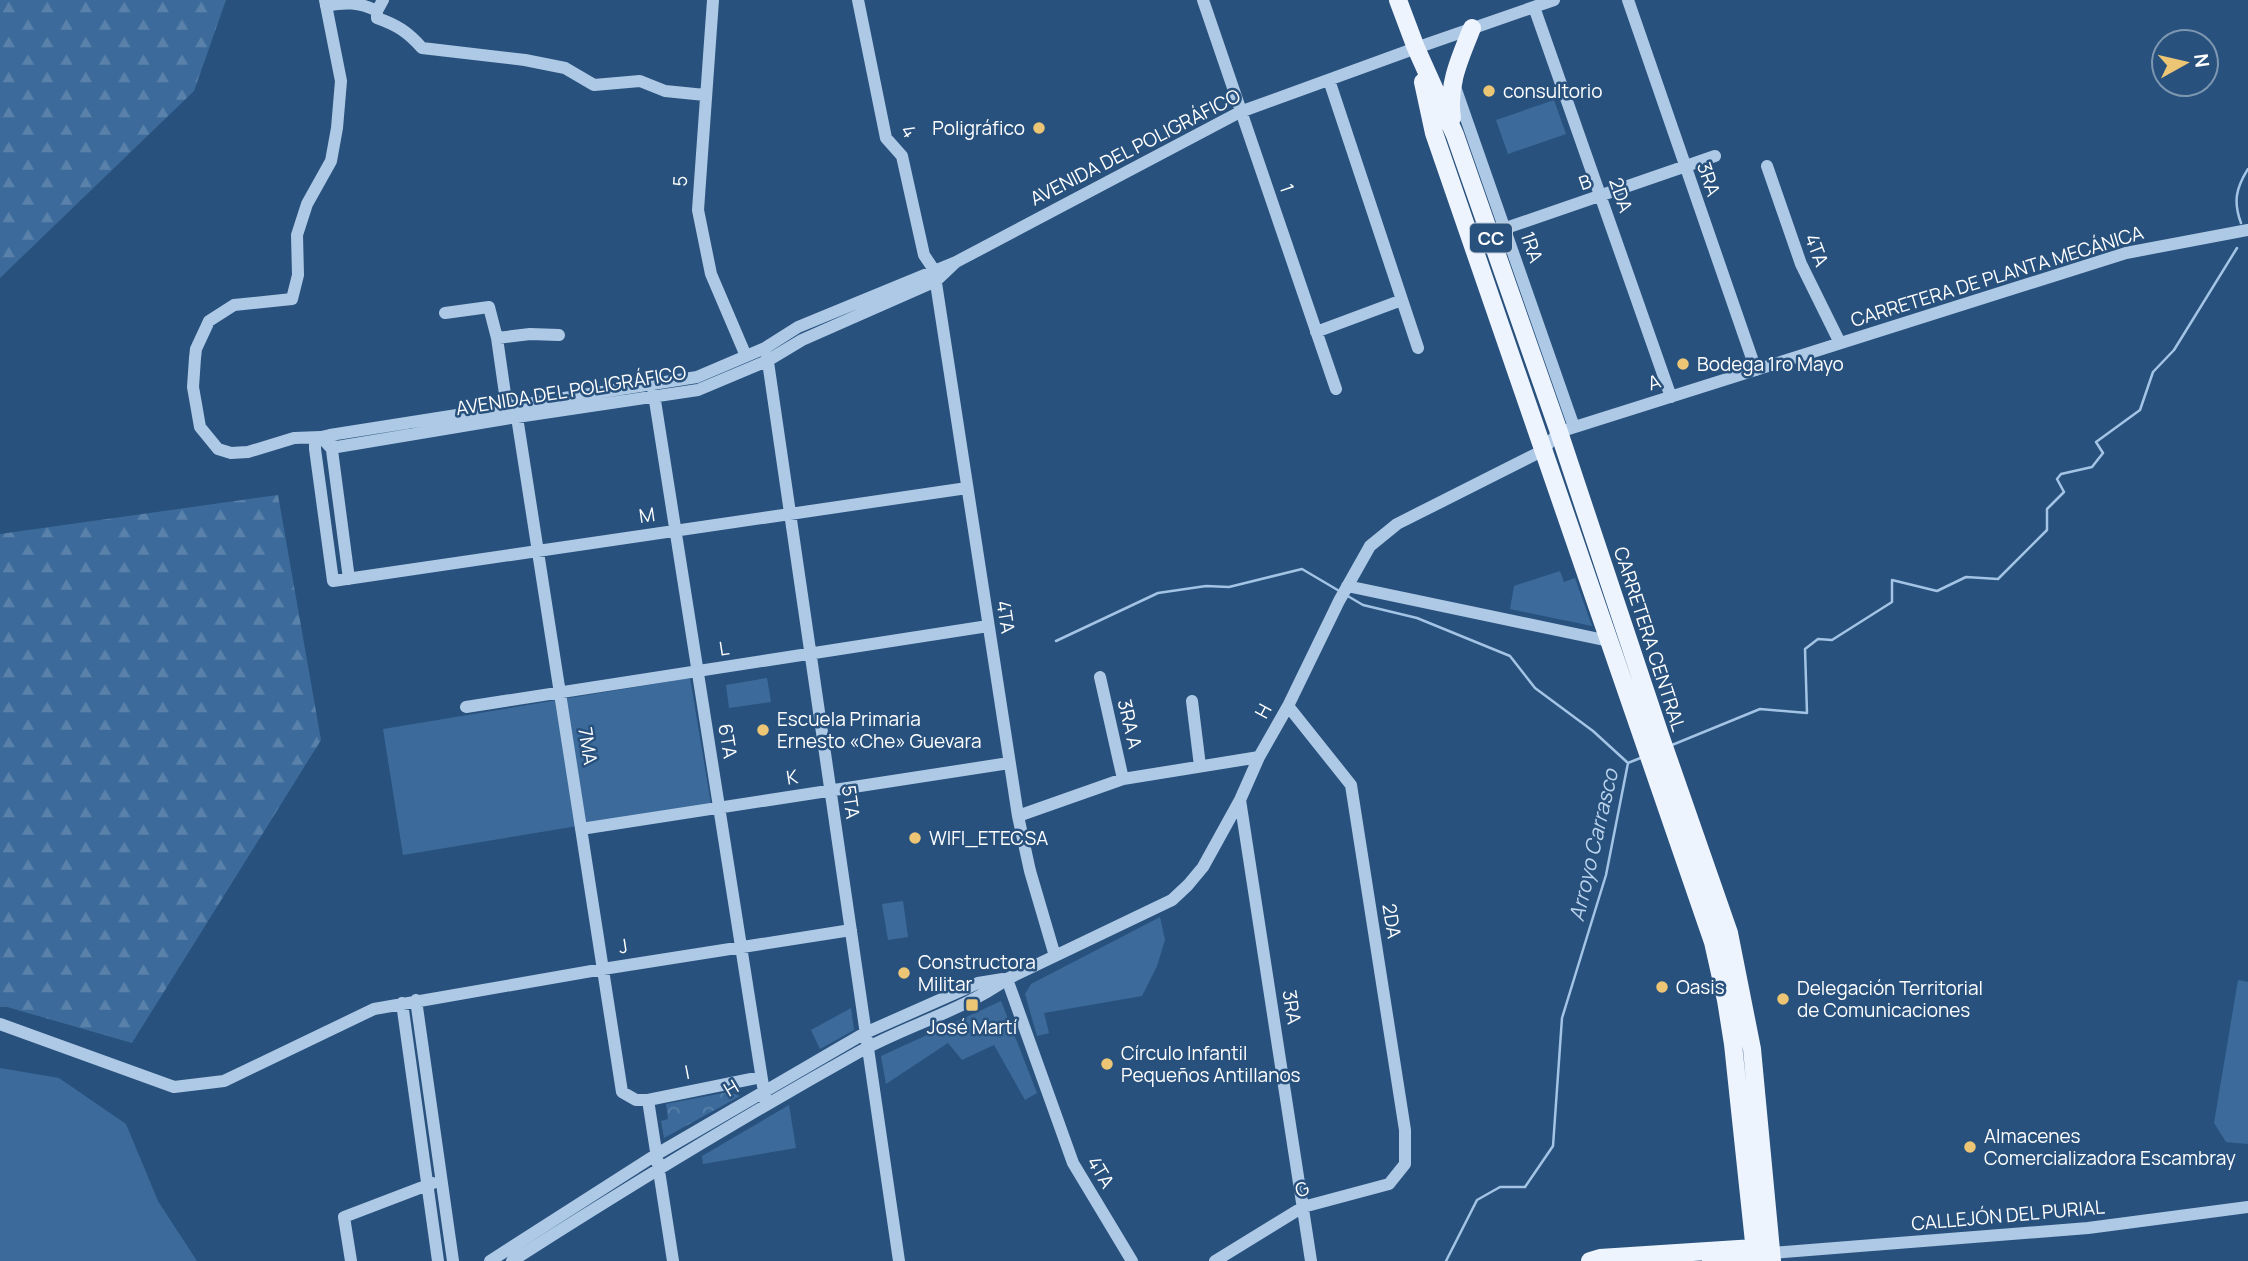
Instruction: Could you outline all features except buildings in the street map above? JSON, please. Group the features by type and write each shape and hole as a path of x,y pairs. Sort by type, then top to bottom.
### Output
{"main road":[{"name":"CARRETERA CENTRAL","path":"1398,0 1455,135 1567,430 1652,738 1713,942 1733,1044 1762,1256"},
{"path":"1455,135 1450,104 1452,79 1472,28"},
{"name":"CARRETERA CENTRAL","path":"1416,48 1434,133 1542,451 1609,641 1652,738"},
{"name":"CARRETERA CENTRAL","path":"1659,760 1729,933 1752,1049 1762,1256"},
{"path":"1733,1044 1752,1049"},
{"path":"1590,1261 1600,1258 1762,1256"},
{"path":"1711,1261 1762,1256"}],"street":[{"name":"5","path":"713,0 698,210 711,274 746,356"},
{"name":"4","path":"858,0 886,138 902,156 924,255 935,275"},
{"name":"1","path":"1203,0 1336,389"},
{"name":"AVENIDA DEL POLIGRÁFICO","path":"653,390 698,390 768,361 803,340 935,275 1240,113 1554,0"},
{"name":"3RA","path":"1628,0 1756,370"},
{"path":"326,3 380,5 377,18 408,32 422,48 525,60 565,68 594,85 640,81 665,91 705,95"},
{"name":"AVENIDA DEL POLIGRÁFICO","path":"326,3 341,81 338,128 331,161 307,204 297,235 298,275 292,299 234,305 209,321 196,349 193,387 200,427 218,449 231,453 248,452 294,438 327,440 653,390 697,377 765,348 798,327 935,275"},
{"name":"2DA","path":"1534,7 1671,397"},
{"name":"1RA","path":"1452,79 1506,228 1567,430"},
{"path":"1329,80 1418,348"},
{"name":"B","path":"1506,228 1715,156"},
{"name":"4TA","path":"1768,166 1801,264 1840,343"},
{"name":"CARRETERA DE PLANTA MECÁNICA","path":"1840,343 2126,253 2248,230"},
{"name":"4TA","path":"935,275 1018,816 1030,871 1055,956"},
{"path":"1316,332 1402,300"},
{"name":"7MA","path":"445,313 489,307 497,338 506,401 513,412 538,551 622,1092"},
{"path":"497,338 530,334 559,335"},
{"name":"A","path":"1567,430 1840,343"},
{"name":"5TA","path":"765,348 899,1261"},
{"name":"6TA","path":"653,390 766,1105"},
{"path":"1542,451 1567,430"},
{"path":"327,440 349,579"},
{"name":"M","path":"327,440 315,443 314,450 333,581 967,488"},
{"name":"H","path":"512,1261 659,1168 868,1048 984,995 1007,979 1172,900 1203,867 1240,800 1259,757 1288,706 1339,601 1370,546 1389,529 1542,451"},
{"path":"1347,586 1609,641"},
{"name":"L","path":"466,708 988,626"},
{"name":"3RA A","path":"1100,677 1123,779"},
{"path":"1192,701 1200,766"},
{"name":"2DA","path":"1288,706 1351,785 1405,1130 1405,1164"},
{"path":"1018,816 1123,779 1259,757"},
{"name":"K","path":"582,829 1009,763"},
{"name":"3RA","path":"1240,800 1311,1261"},
{"name":"J","path":"0,1024 174,1087 224,1081 374,1009 850,930"},
{"name":"4TA","path":"1007,979 1073,1163 1132,1261"},
{"name":"H","path":"489,1261 657,1154 865,1032 978,983 1007,979"},
{"path":"416,1000 453,1261"},
{"path":"402,1003 438,1261"},
{"name":"I","path":"622,1092 636,1100 648,1100 761,1077"},
{"path":"648,1100 673,1261"},
{"name":"G","path":"1215,1261 1303,1208 1389,1184 1405,1164"},
{"path":"351,1261 345,1217 441,1180"},
{"name":"CALLEJÓN DEL PURIAL","path":"1762,1256 2088,1228 2248,1208"},
{"path":"1803,1261 1826,1249"}],"green space":[{"path":"0,0 226,0 194,91 0,278"},
{"path":"1554,100 1566,134 1508,154 1496,120"},
{"path":"278,495 321,740 132,1043 0,1007 0,534"},
{"path":"1560,571 1564,582 1575,578 1592,626 1510,609 1514,586"},
{"path":"690,678 711,804 403,855 383,729"},
{"path":"767,678 771,702 729,708 726,685"},
{"path":"903,901 908,937 888,940 882,904"},
{"path":"1160,917 1165,940 1157,966 1142,996 1044,1013 1049,1033 1037,1036 1025,994 1031,984"},
{"path":"2238,980 2248,982 2248,1144 2226,1142 2214,1123"},
{"path":"1001,1001 1037,1093 1025,1100 994,1045 962,1060 948,1043 886,1084 881,1056"},
{"path":"851,1008 854,1030 820,1049 811,1030"},
{"path":"0,1068 59,1078 126,1124 158,1201 197,1261 0,1261"},
{"path":"729,1092 740,1096 664,1138 661,1121 668,1119 666,1104"},
{"path":"789,1105 796,1148 703,1164 702,1156"}],"waterway":[{"name":"Arroyo Carrasco","path":"2241,223 2237,195 2248,169"},
{"name":"Arroyo Carrasco","path":"1672,745 1760,709 1807,713 1805,649 1818,639 1832,640 1892,602 1892,580 1937,591 1966,577 1998,579 2047,530 2047,509 2064,492 2057,479 2061,474 2092,467 2103,453 2096,442 2140,410 2153,372 2174,350 2237,248"},
{"path":"1056,641 1158,593 1206,586 1229,587 1302,569 1341,592"},
{"path":"1346,595 1363,605 1417,618 1510,656 1535,688 1593,731 1628,763"},
{"name":"Arroyo Carrasco","path":"1446,1261 1477,1200 1500,1187 1525,1187 1553,1146 1562,1018 1606,875 1628,763 1643,757"}],"place":[{"name":"consultorio","path":"1489,91"},
{"name":"Poligráfico","path":"1039,128"},
{"name":"Bodega 1ro Mayo","path":"1683,364"},
{"name":"Escuela Primaria Ernesto «Che» Guevara","path":"763,730"},
{"name":"WIFI_ETECSA","path":"915,838"},
{"name":"Constructora Militar","path":"904,973"},
{"name":"Oasis","path":"1662,987"},
{"name":"Delegación Territorial de Comunicaciones","path":"1783,999"},
{"name":"José Martí","path":"972,1005"},
{"name":"Círculo Infantil Pequeños Antillanos","path":"1107,1064"},
{"name":"Almacenes Comercializadora Escambray","path":"1970,1147"}]}
